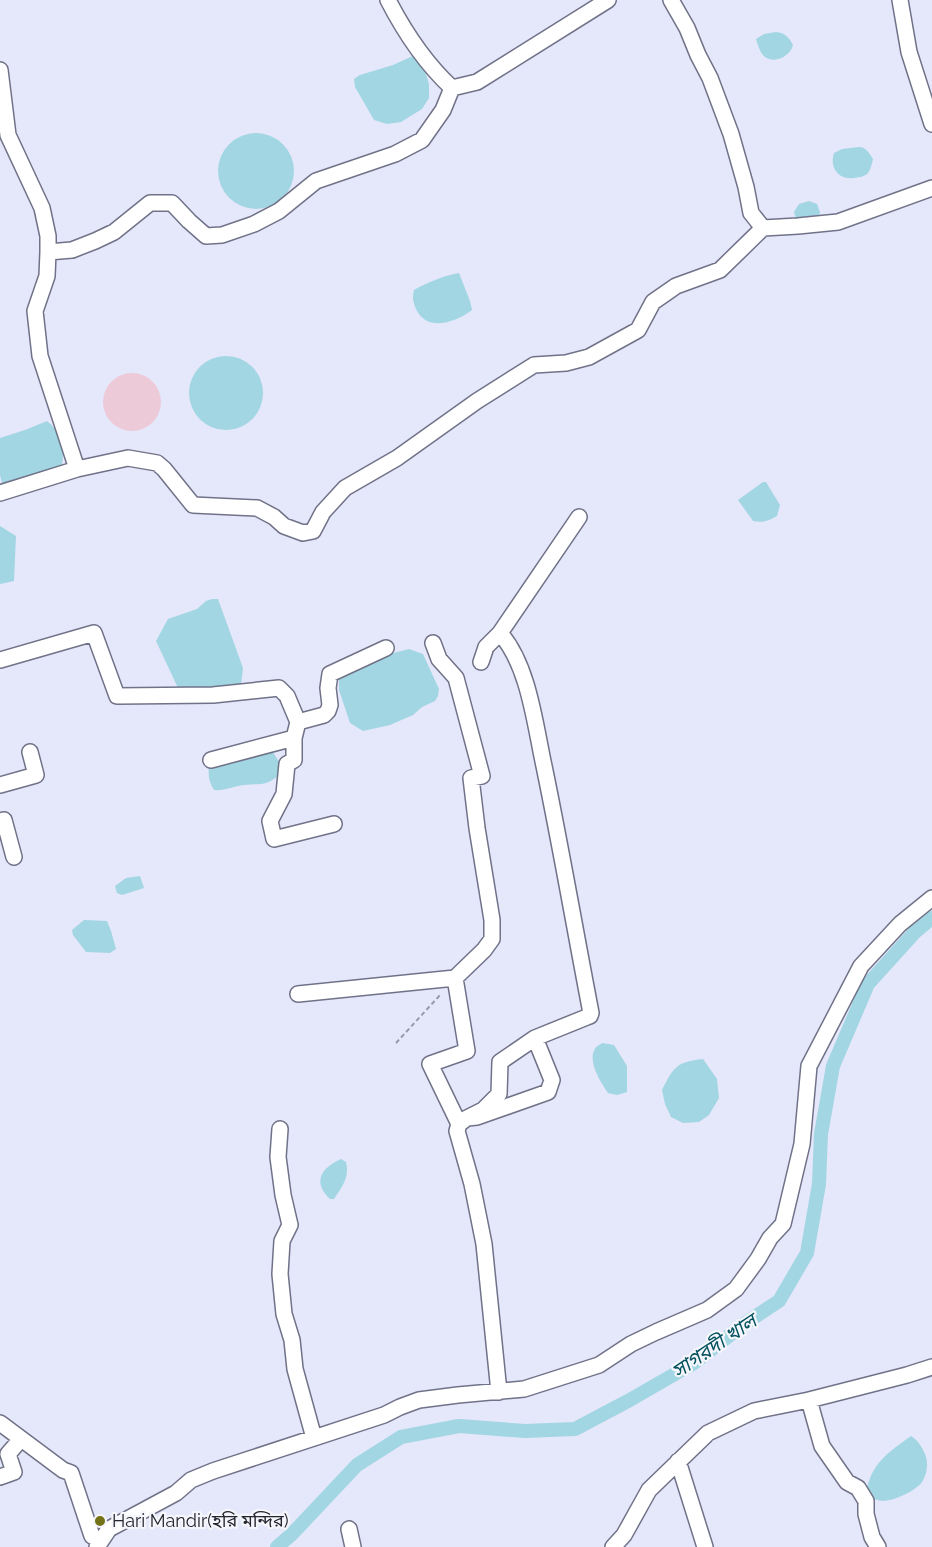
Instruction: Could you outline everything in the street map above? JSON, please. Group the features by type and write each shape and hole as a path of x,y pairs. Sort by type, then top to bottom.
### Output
{"street":[{"path":"388,0 399,21 433,70 452,88"},
{"path":"452,88 477,82 608,0"},
{"path":"671,0 710,78 731,134 751,213 763,228"},
{"path":"900,0 909,52 932,124"},
{"path":"0,70 8,135 42,208 48,236 47,276 35,311 39,356 77,468"},
{"path":"48,252 72,250 114,232 150,203 172,203 206,236 222,236 254,224 279,211 316,181 395,154 422,140 443,110 452,88"},
{"path":"0,494 77,468 128,458 157,463 193,505 257,508 284,525 303,532 313,531 323,512 345,488 397,458 477,401 534,365 566,363 589,357 638,330 653,302 676,286 720,270 763,228 838,222 932,188"},
{"path":"481,662 486,647 500,633 579,517"},
{"path":"0,660 94,633 117,696 213,695 279,688 287,696 298,722 294,738 294,760 287,764 284,794 270,821 274,839 334,824"},
{"path":"499,1392 486,1252 472,1184 457,1131 463,1121 483,1110 499,1094 500,1062 535,1038 590,1016 591,1012 555,821 525,679 506,640 500,633"},
{"path":"298,994 455,978 492,939 492,920 471,778 482,776 456,678 439,659 433,643"},
{"path":"298,722 324,715 328,711 330,674 386,648"},
{"path":"212,760 294,738"},
{"path":"0,785 36,775 30,752"},
{"path":"0,821 4,820 14,857"},
{"path":"0,1423 63,1470 71,1473 92,1536 99,1544 109,1529 176,1493 191,1480 213,1471 384,1415 419,1401 524,1389 599,1365 631,1344 707,1310 736,1289 770,1238 783,1224 802,1144 810,1066 861,966 900,924 932,898"},
{"path":"455,978 467,1051 430,1064 463,1121"},
{"path":"463,1121 548,1092 552,1080 535,1038"},
{"path":"280,1129 278,1157 290,1225 282,1241 280,1274 284,1314 292,1340 295,1369 314,1438"},
{"path":"613,1547 624,1535 649,1490 708,1432 754,1411 809,1400 932,1367"},
{"path":"809,1400 822,1446 846,1482 858,1488 866,1501 866,1514 872,1537 878,1547"},
{"path":"0,1477 14,1472 8,1454 21,1438"},
{"path":"678,1461 705,1547"},
{"path":"349,1529 353,1547"}],"path":[{"path":"396,1042 455,978"}],"shaded area":[{"path":"776,32 786,36 793,45 782,58 774,60 765,57 756,39 764,34"},
{"path":"413,56 425,71 429,84 429,98 422,109 401,122 387,124 374,120 355,87 354,79"},
{"path":"256,133 270,136 283,144 291,157 294,171 291,185 283,198 270,206 256,209 242,206 229,198 221,185 218,171 221,157 229,144 242,136"},
{"path":"859,147 865,149 873,159 868,173 854,178 840,175 834,168 834,153 842,149"},
{"path":"809,201 817,204 820,212 818,221 796,220 794,212 799,204"},
{"path":"459,273 472,310 442,323 427,321 416,309 414,290"},
{"path":"226,356 240,359 252,367 260,379 263,393 260,407 252,419 240,427 226,430 212,427 200,419 192,407 189,393 192,379 200,367 212,359"},
{"path":"132,373 143,375 153,381 159,391 161,402 159,413 153,423 143,429 132,431 121,429 111,423 105,413 103,402 105,391 111,381 121,375"},
{"path":"47,421 56,430 61,440 62,465 3,487 0,475 0,438"},
{"path":"766,482 780,505 777,516 765,521 753,521 738,500"},
{"path":"0,526 16,536 14,581 0,584"},
{"path":"212,599 218,599 243,668 241,686 210,689 178,688 156,641 168,619 197,609"},
{"path":"409,649 423,654 439,689 435,701 422,707 413,715 390,725 363,731 350,723 339,690 339,674 386,655"},
{"path":"271,749 281,765 281,773 272,780 264,784 214,790 209,779 209,767"},
{"path":"140,876 144,888 122,895 117,893 115,886 126,878"},
{"path":"84,920 107,921 116,949 110,953 86,952 73,935 72,930"},
{"path":"602,1043 614,1045 627,1066 627,1092 617,1095 608,1093 599,1078 594,1066 593,1054 596,1047"},
{"path":"703,1059 717,1079 719,1098 709,1115 699,1122 683,1123 671,1117 662,1090 673,1070 687,1062"},
{"path":"341,1159 346,1162 346,1177 334,1199 330,1199 321,1187 321,1176 328,1167"},
{"path":"911,1436 919,1444 927,1462 926,1474 922,1482 914,1489 893,1499 880,1501 875,1499 867,1488 873,1471 889,1452"}],"waterway":[{"name":"সাগরদী খাল","path":"277,1547 357,1465 401,1437 459,1426 525,1431 575,1429 694,1363 744,1324 779,1301 807,1253 819,1184 821,1134 833,1066 868,984 915,932 932,918"}],"place":[{"name":"Hari Mandir(হরি মন্দির)","path":"100,1521"}]}
